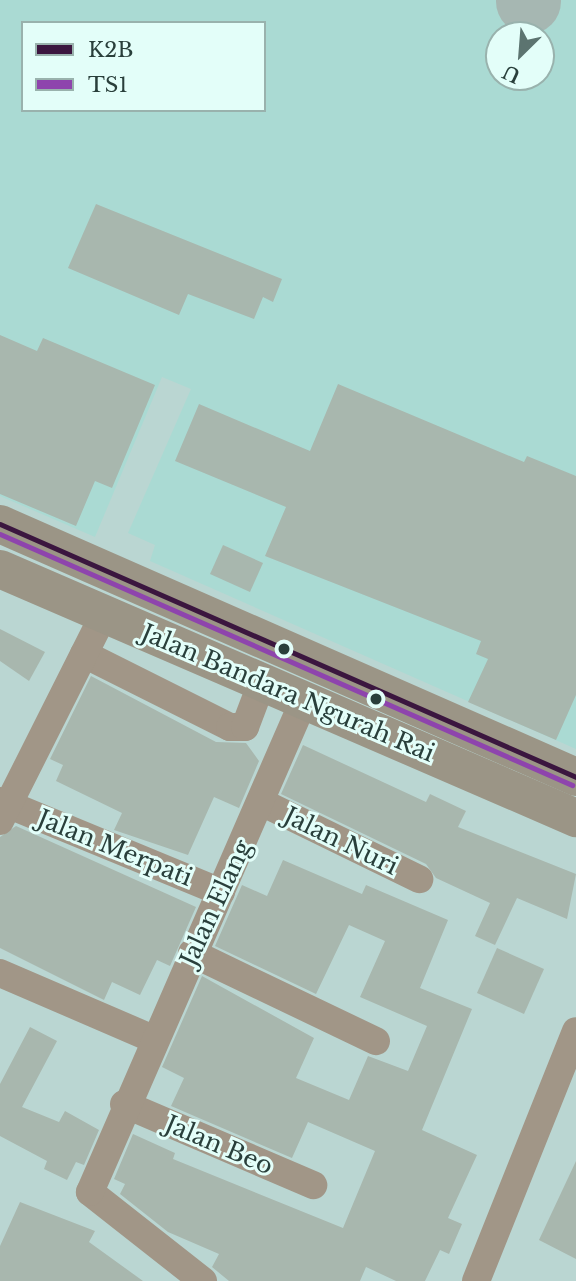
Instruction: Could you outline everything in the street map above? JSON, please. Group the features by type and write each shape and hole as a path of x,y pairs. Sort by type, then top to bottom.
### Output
{"street":[{"name":"Jalan Bandara Ngurah Rai","path":"0,524 576,777"},
{"name":"Jalan Bandara Ngurah Rai","path":"0,569 262,682 299,711 576,818"},
{"path":"3,809 104,614"},
{"path":"84,654 220,725 245,727 299,711"},
{"path":"245,727 262,682"},
{"name":"Jalan Elang","path":"203,1281 90,1192 124,1104 263,803 299,711"},
{"name":"Jalan Nuri","path":"263,803 419,879"},
{"name":"Jalan Merpati","path":"3,809 221,892"},
{"path":"192,953 376,1041"},
{"path":"0,973 153,1039"},
{"path":"476,1281 576,1031"},
{"name":"Jalan Beo","path":"124,1104 313,1185"}],"shaded area":[{"path":"0,0 576,0 576,749 150,561 155,545 128,533 191,389 162,377 95,537 0,496"}],"building":[{"path":"96,204 282,279 273,302 263,297 254,319 188,294 179,315 68,268"},
{"path":"0,335 37,351 43,338 155,385 112,488 95,481 76,526 0,494"},
{"path":"338,384 524,462 527,456 576,476 576,695 556,740 468,702 488,659 476,654 481,641 265,556 286,507 175,461 199,404 310,451"},
{"path":"223,545 263,563 250,592 210,574"},
{"path":"0,629 45,652 29,681 0,661"},
{"path":"91,676 216,742 246,743 259,761 239,808 214,797 188,855 114,830 122,813 56,781 63,765 50,759"},
{"path":"303,745 426,802 430,794 466,811 458,827 576,874 567,919 517,898 495,945 475,936 490,903 436,878 426,864 281,794"},
{"path":"16,826 196,907 170,966 157,960 140,995 112,982 104,1000 0,948 0,837"},
{"path":"283,860 362,894 366,885 448,920 420,988 472,1009 422,1130 477,1155 448,1218 462,1224 449,1254 440,1250 425,1281 396,1281 366,1267 360,1281 229,1281 212,1267 219,1254 168,1232 120,1194 125,1184 114,1179 133,1134 175,1153 173,1159 343,1228 375,1151 308,1122 292,1158 171,1106 184,1078 162,1067 202,976 314,1038 296,1078 349,1100 368,1056 408,1071 427,1026 360,997 385,941 349,925 316,994 215,946 242,885 267,896"},
{"path":"497,948 544,969 524,1014 477,993"},
{"path":"30,1027 57,1041 22,1107 59,1122 65,1111 99,1130 84,1165 76,1162 67,1180 44,1169 47,1161 0,1136 0,1084"},
{"path":"576,1161 576,1259 539,1240"},
{"path":"20,1202 95,1231 89,1242 143,1281 0,1281 0,1246"}],"transit line":[{"name":"K2B","path":"0,524 576,777"},
{"name":"TS1","path":"0,534 572,785"}]}
